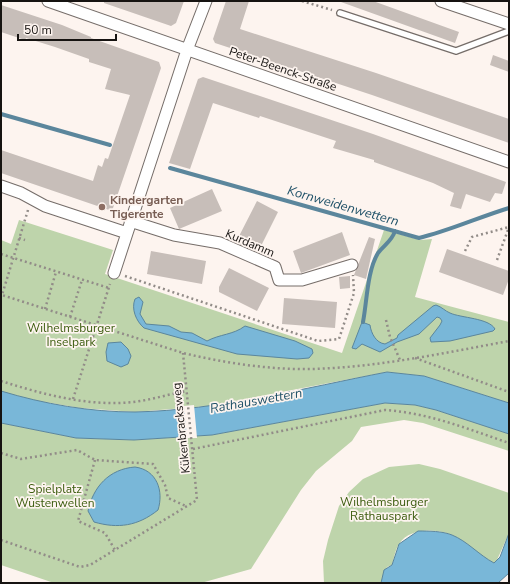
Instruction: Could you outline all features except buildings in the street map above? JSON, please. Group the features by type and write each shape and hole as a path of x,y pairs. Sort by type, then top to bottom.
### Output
{"street":[{"name":"Peter-Beenck-Straße","path":"48,1 509,162"},
{"path":"114,273 187,50 206,1"},
{"path":"441,1 509,24"},
{"path":"1,186 32,198 46,206 126,233"},
{"name":"Kurdamm","path":"130,221 174,235 220,242 275,267 279,280 302,280 352,265"}],"lane":[{"path":"340,12 456,51 509,31"}],"path":[{"path":"302,1 340,12"},
{"path":"32,198 12,258 2,295 183,353 214,360 264,367 312,369 354,367 415,358 509,341"},
{"path":"465,251 472,237 509,227"},
{"path":"497,260 509,227"},
{"path":"19,238 25,240"},
{"path":"1,254 109,288"},
{"path":"73,399 114,273 318,341 339,339 354,293 352,265"},
{"path":"45,309 56,272"},
{"path":"70,317 82,280"},
{"path":"386,320 390,337 400,360"},
{"name":"Kükenbracksweg","path":"183,353 197,500 187,506"},
{"path":"415,358 509,392"},
{"path":"1,381 73,399 94,402 133,402 187,391"},
{"path":"193,449 385,410 432,416 509,443"},
{"path":"1,453 21,459 77,450 95,460 153,464 165,485 168,498 187,506"},
{"path":"95,460 78,521 105,533 115,550"},
{"path":"1,540 80,567 90,565 187,506"}],"green space":[{"name":"Wilhelmsburger Inselpark","path":"19,220 113,250 105,274 342,353 384,230 420,240 432,239 415,297 509,322 509,403 424,376 387,372 208,406 135,412 80,408 33,400 1,392 1,240 11,244"},
{"name":"Spielplatz Wüstenwellen","path":"385,403 415,405 436,410 509,434 509,451 423,423 404,420 361,427 352,441 316,471 301,490 251,569 201,583 54,583 1,565 1,423 76,438 134,440 212,435"},
{"name":"Wilhelmsburger Rathauspark","path":"419,464 440,469 509,493 509,533 497,560 494,563 463,541 444,532 427,530 411,534 404,538 399,544 392,565 387,567 381,583 324,583 323,561 328,540 339,506 349,492 363,479 389,467"}],"water":[{"path":"139,297 143,302 140,314 146,324 169,326 181,332 192,333 207,341 236,331 245,326 295,341 312,349 313,353 309,358 297,359 237,354 144,328 139,322 134,311 135,299"},
{"path":"436,305 455,315 481,320 492,325 495,329 493,331 450,341 431,342 430,338 442,321 437,317 419,334 397,342 380,352 362,344 356,349 352,348 362,322 370,325 374,337 379,342 385,344 397,338 398,335"},
{"path":"121,342 128,349 131,356 128,364 121,367 107,361 106,352 108,343"},
{"name":"Rathauswettern","path":"387,372 424,376 509,403 509,434 436,410 415,405 385,403 212,435 134,440 76,438 1,423 1,391 34,400 84,409 135,412 230,403"},
{"path":"135,467 149,472 157,482 160,496 158,510 143,520 128,525 111,525 94,522 88,511 90,502 98,487 110,475 117,471"},
{"path":"418,531 440,532 452,535 494,563 500,557 509,533 509,573 498,583 381,583 384,570 392,565 399,544"}],"pier":[{"path":"194,405 197,438 187,438 184,406"}],"waterway":[{"name":"Kornweidenwettern","path":"1,114 110,145"},
{"name":"Kornweidenwettern","path":"170,168 419,238 442,232 509,208"},
{"path":"363,322 369,277 374,260 378,253 392,238 395,231"}],"place":[{"name":"Kindergarten Tigerente","path":"102,207"}]}
